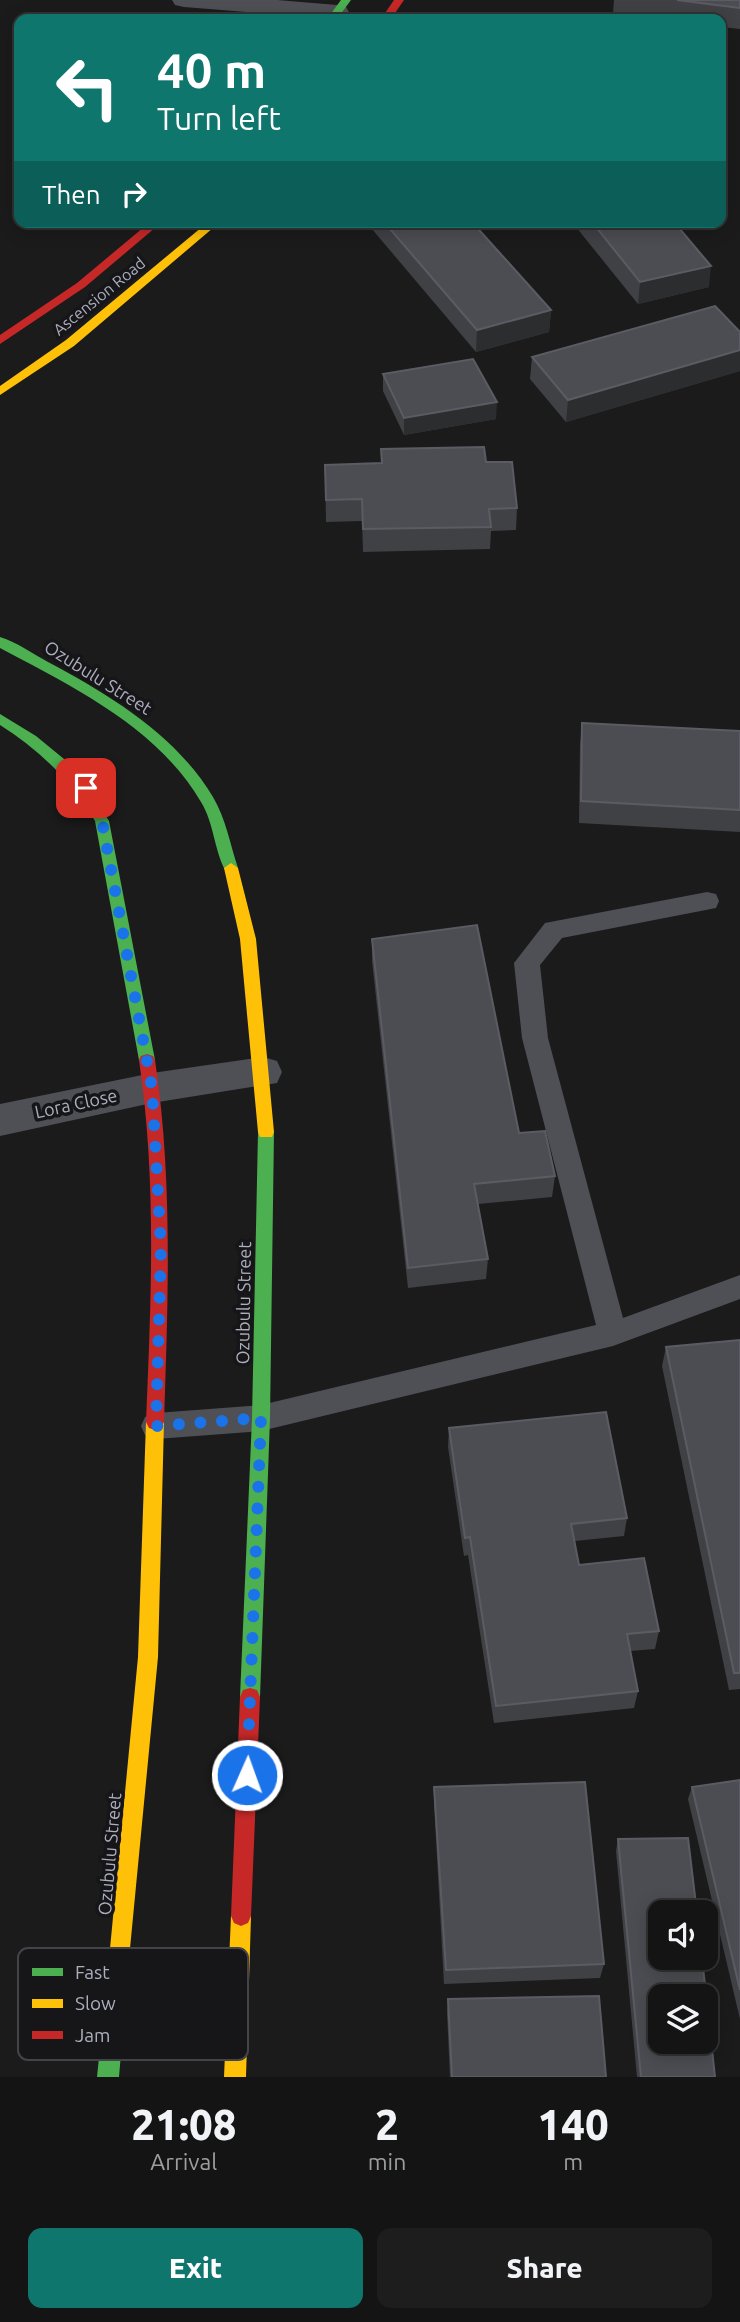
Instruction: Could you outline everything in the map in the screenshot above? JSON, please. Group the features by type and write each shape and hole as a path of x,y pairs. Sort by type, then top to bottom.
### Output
{"main road":[{"name":"Ascension Road","path":"0,340 81,285 150,228"},
{"name":"Ascension Road","path":"0,391 97,322 208,228"},
{"name":"Ozubulu Street","path":"0,642 85,688 152,735 207,800 233,874 248,939 263,1072 266,1135 261,1418 240,1948"},
{"name":"Ozubulu Street","path":"0,719 44,745 86,788 102,821 152,1088 161,1247 148,1657 120,1948"}],"street":[{"path":"184,0 338,11"},
{"name":"Lora Close","path":"0,1120 152,1088 263,1072"}],"lane":[{"path":"613,1334 535,1038 527,963 554,930 707,901"},
{"path":"156,1426 261,1418 613,1334 740,1287"}],"building":[{"path":"677,0 740,0 740,8"},
{"path":"389,228 477,228 551,310 477,330"},
{"path":"597,228 679,228 711,266 640,282"},
{"path":"715,306 740,332 740,350 568,400 532,357"},
{"path":"473,359 497,402 404,418 383,374"},
{"path":"484,447 486,462 512,462 517,508 489,509 491,527 363,529 362,499 326,500 325,465 382,463 381,449"},
{"path":"582,723 740,731 740,810 581,801"},
{"path":"477,925 519,1133 545,1131 555,1176 474,1184 488,1259 408,1268 372,939"},
{"path":"740,1340 740,1673 734,1673 666,1347"},
{"path":"606,1412 627,1518 571,1524 579,1565 644,1558 659,1631 627,1634 638,1691 496,1706 470,1537 465,1538 449,1428"},
{"path":"740,1780 740,1990 692,1787"},
{"path":"585,1782 604,1964 446,1970 434,1787"},
{"path":"688,1838 695,1900 648,1900 648,1970 703,1970 705,1984 648,1984 648,2054 712,2054 715,2077 641,2077 618,1839"},
{"path":"599,1996 606,2077 452,2077 448,1999"}],"traffic: fast":[{"path":"336,14 346,0"},
{"path":"0,642 86,689 140,726 165,747 187,771 206,798 231,868"},
{"path":"0,719 31,739 58,762 82,789 102,821 147,1060"},
{"path":"250,1697 261,1418 266,1132"},
{"path":"108,2077 110,2060"}],"traffic: slow":[{"path":"0,391 70,343 208,228"},
{"path":"231,868 248,939 266,1132"},
{"path":"120,1948 148,1657 155,1422"},
{"path":"240,1948 241,1916"},
{"path":"235,2077 236,2060"}],"traffic: jam":[{"path":"389,14 399,0"},
{"path":"0,340 81,285 150,228"},
{"path":"147,1060 154,1104 160,1194 155,1422"},
{"path":"241,1916 250,1697"}],"route":[{"path":"86,788 102,821 152,1088 161,1247 156,1426 261,1418 247,1775"}]}
